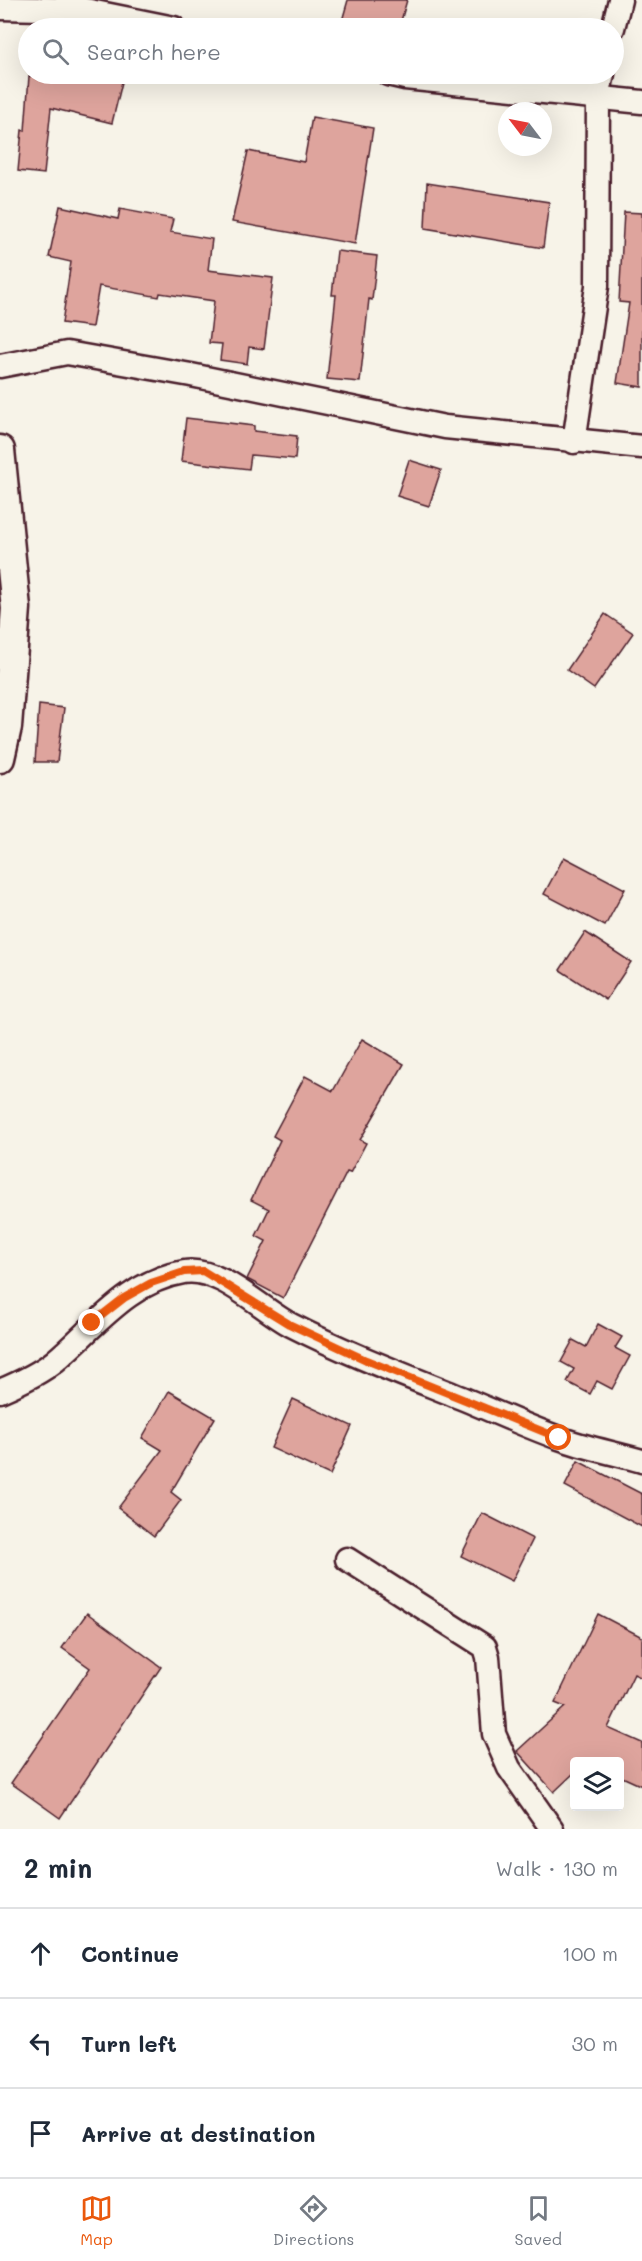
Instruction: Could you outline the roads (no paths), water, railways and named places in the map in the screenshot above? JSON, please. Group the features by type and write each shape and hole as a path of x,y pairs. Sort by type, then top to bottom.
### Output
{"street":[{"path":"616,18 620,0"},
{"path":"0,8 85,10 125,18"},
{"path":"466,84 642,102"},
{"path":"574,442 597,286 597,97 600,84"},
{"path":"0,366 67,353 191,375 445,428 642,447"},
{"path":"0,450 16,608 7,727 0,758"},
{"path":"0,1391 30,1378 55,1361 92,1323 124,1298 162,1279 184,1272 203,1271 289,1324 366,1360 559,1438 642,1461"},
{"path":"347,1558 485,1647 494,1734 509,1768 552,1829"}]}
